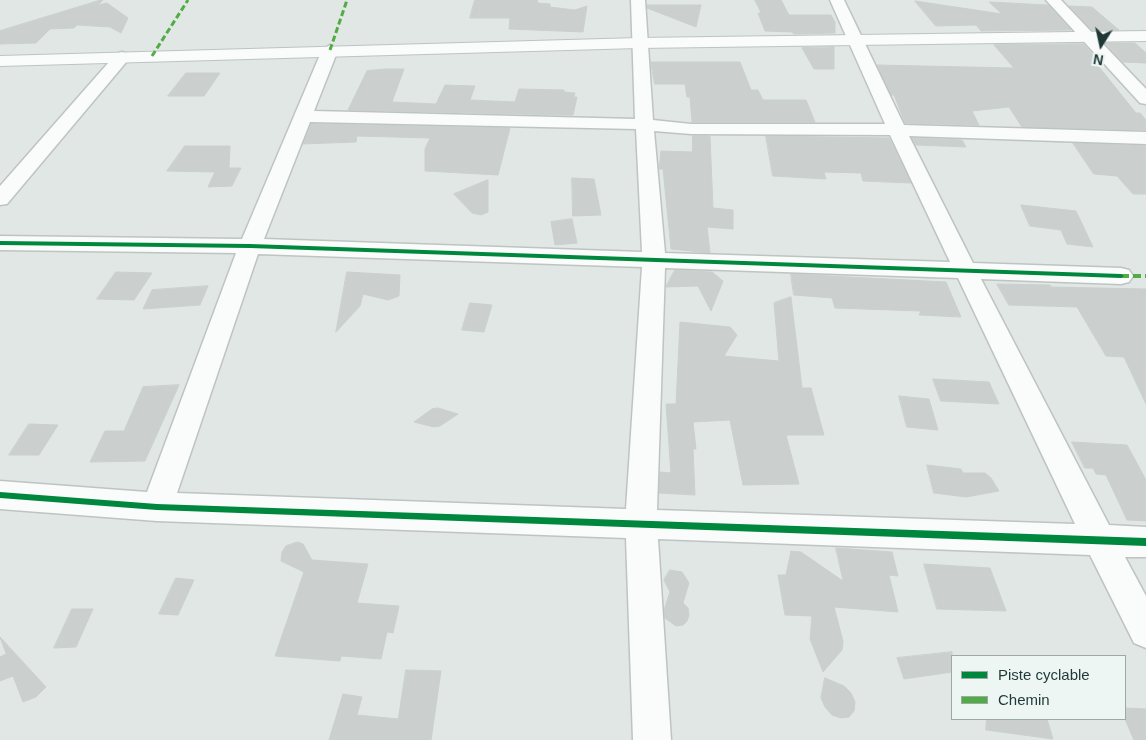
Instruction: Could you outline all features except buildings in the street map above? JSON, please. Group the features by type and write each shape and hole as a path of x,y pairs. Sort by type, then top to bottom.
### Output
{"main road":[{"path":"0,62 330,50 639,43 1146,36"}],"street":[{"path":"638,0 639,43 654,260 640,524 652,740"},
{"path":"837,0 859,40 897,130 966,272 1098,540 1146,631"},
{"path":"1053,0 1146,99"},
{"path":"157,507 250,246 330,50"},
{"path":"0,199 122,57"},
{"path":"302,116 624,123 691,129 897,130 1146,138"},
{"path":"0,242 250,246 1121,276"},
{"path":"0,495 157,507 1146,542"}],"marked path":[{"path":"152,56 188,0"},
{"path":"330,50 347,0"},
{"path":"1121,276 1146,276"}],"cycle path":[{"path":"0,243 250,246 1121,276"},
{"path":"0,495 157,507 1146,542"}]}
